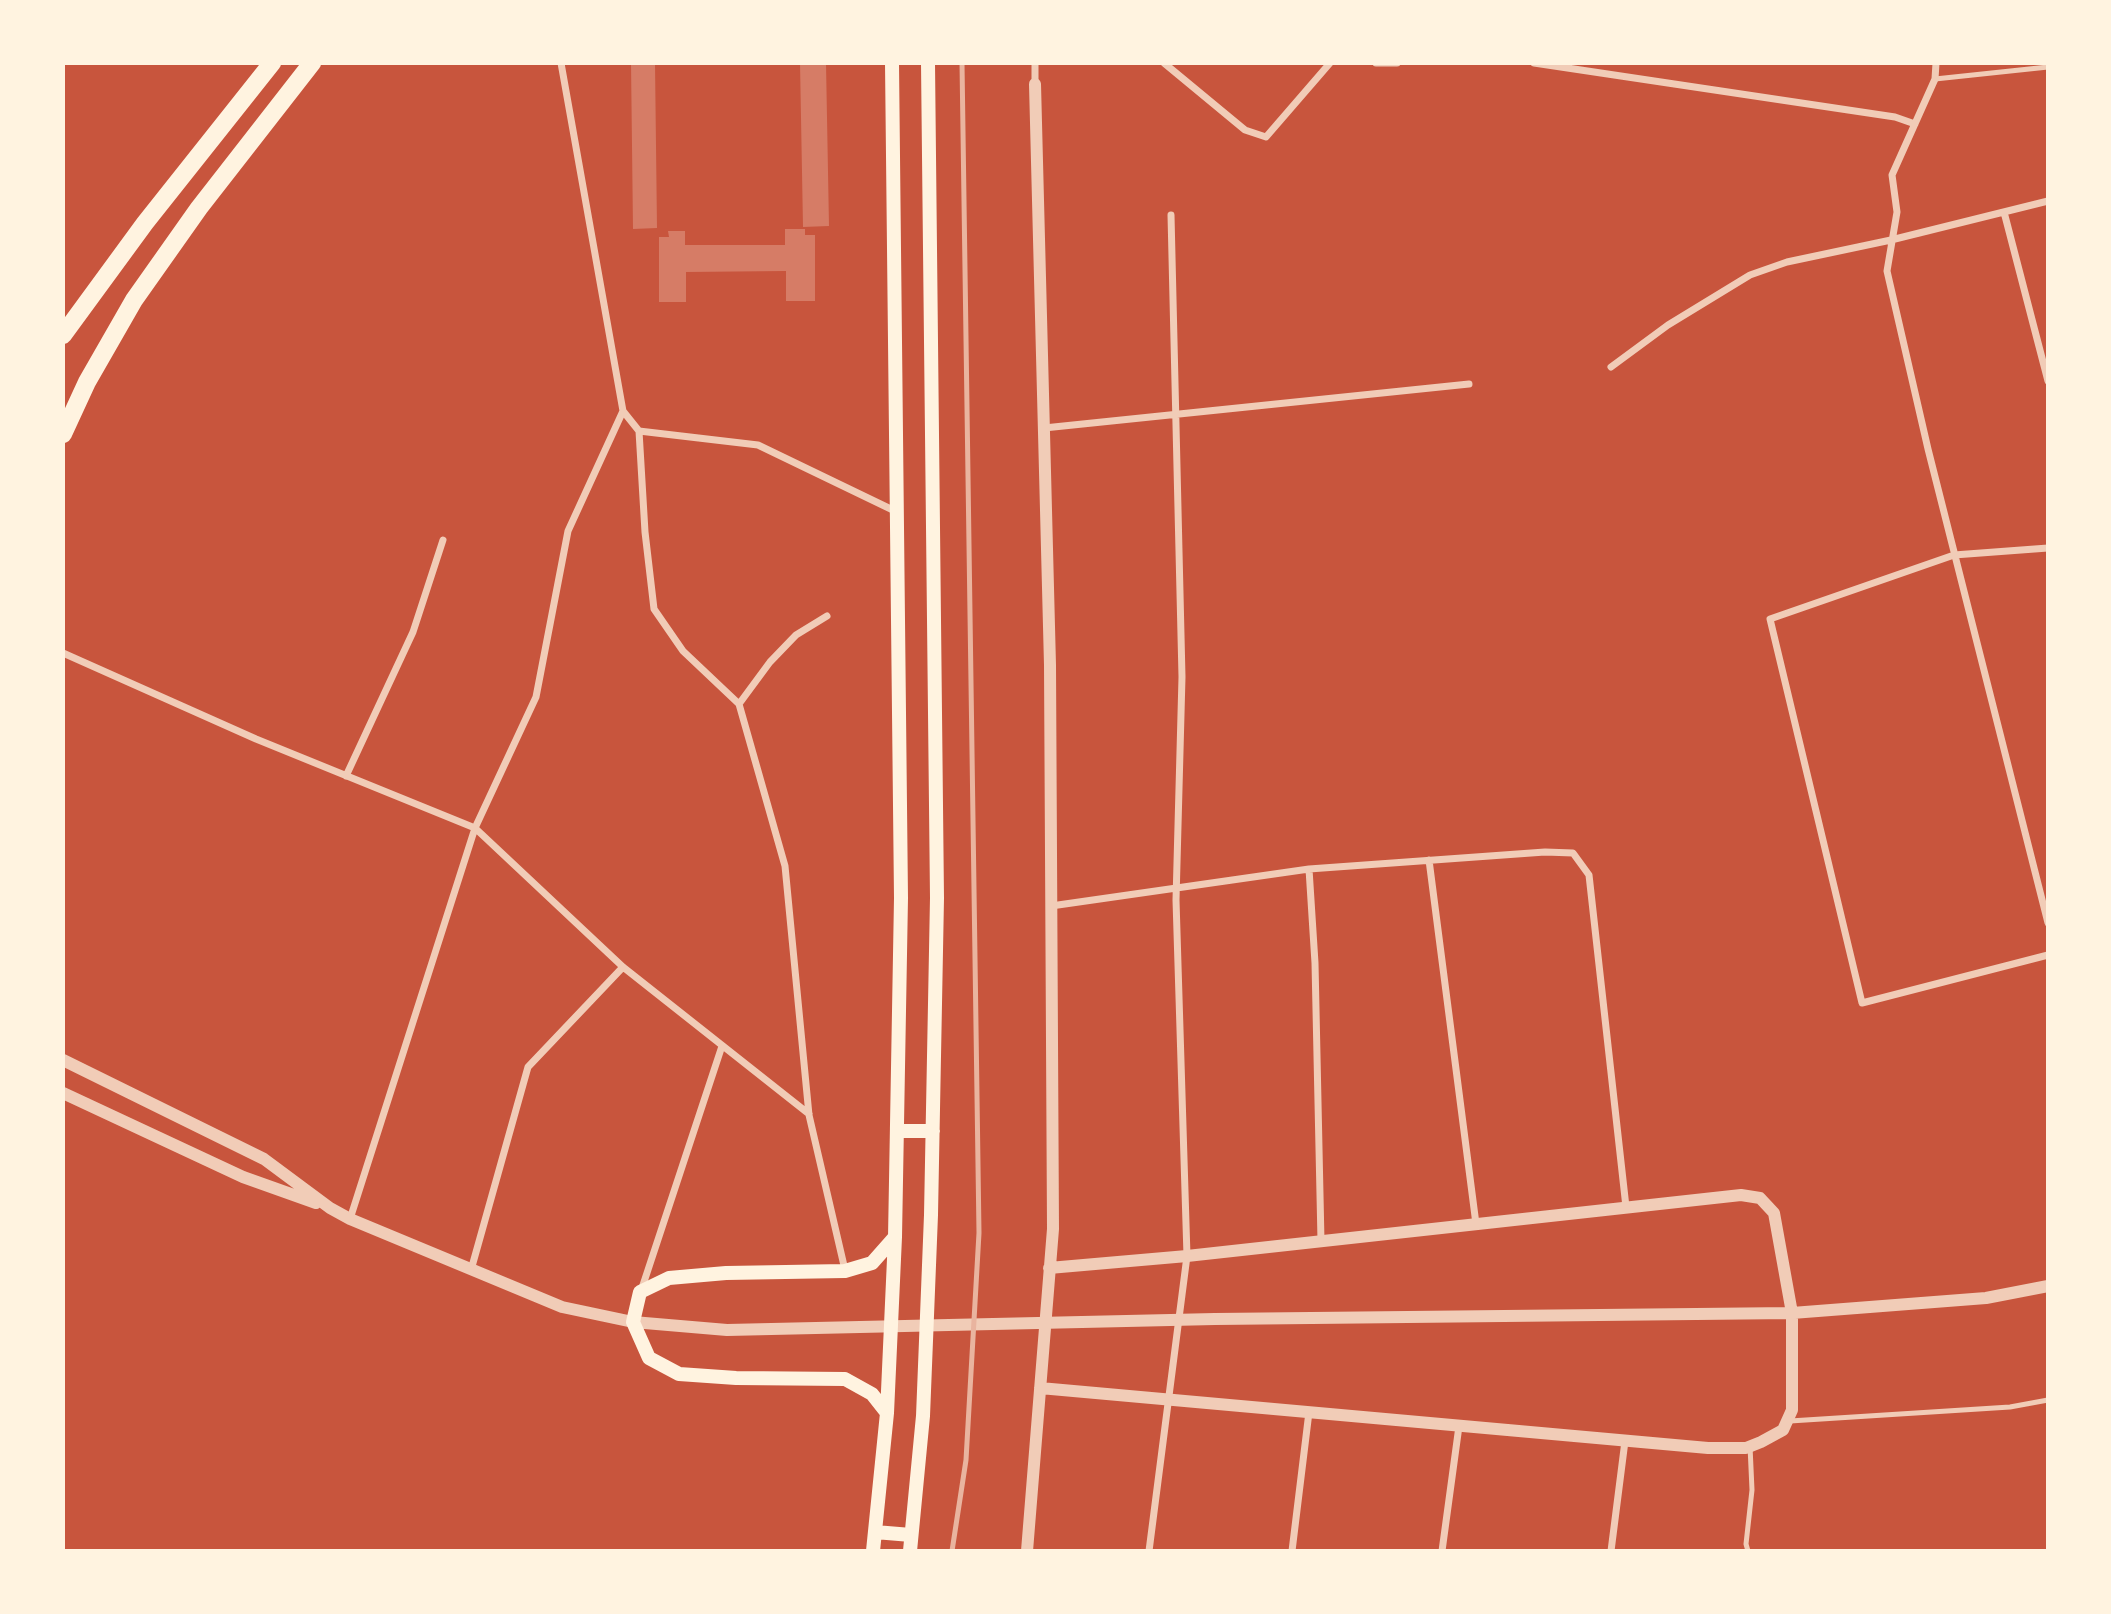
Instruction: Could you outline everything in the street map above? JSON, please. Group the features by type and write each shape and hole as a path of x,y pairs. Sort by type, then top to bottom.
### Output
{"main road":[{"path":"64,330 272,63"},
{"path":"63,434 87,382 134,300 199,208 312,63"},
{"path":"873,1551 887,1413 895,1237 901,898 892,63"},
{"path":"910,1551 923,1416 933,1131 937,898 928,63"},
{"path":"897,1131 933,1131"},
{"path":"887,1413 872,1394 845,1378 736,1378 679,1374 649,1358 633,1322 640,1292 669,1278 726,1273 845,1271 872,1263 895,1237"},
{"path":"875,1532 911,1535"}],"street":[{"path":"561,63 624,411 639,430 645,533 654,609 683,651 739,704 785,866 810,1115 845,1271"},
{"path":"1027,1551 1053,1228 1049,665 1035,63"},
{"path":"1164,63 1245,130 1266,137 1330,63"},
{"path":"1376,63 1397,63"},
{"path":"1535,63 1895,117 1915,124"},
{"path":"1936,63 1935,79 1892,175 1897,212 1887,271 1954,555 2048,923"},
{"path":"1611,368 1668,325 1750,275 1787,262 1891,240 2048,201"},
{"path":"2004,212 2048,382"},
{"path":"1149,1551 1187,1256 1176,887 1182,677 1171,215"},
{"path":"1044,428 1469,384"},
{"path":"350,1219 475,828 536,697 568,531 624,411"},
{"path":"639,430 758,445 897,512"},
{"path":"346,776 412,632 443,540"},
{"path":"2048,548 1954,555 1770,619 1862,1003 2048,955"},
{"path":"739,704 770,662 796,635 827,616"},
{"path":"63,653 256,739 475,828 623,967 810,1115"},
{"path":"1051,906 1309,869 1545,852 1573,853 1589,875 1626,1207"},
{"path":"1429,860 1476,1224"},
{"path":"1309,869 1315,963 1321,1241"},
{"path":"471,1270 528,1068 623,967"},
{"path":"640,1292 722,1046"},
{"path":"63,1060 264,1158 330,1208 350,1219 562,1307 633,1322 727,1331 1215,1319 1792,1313 1986,1298 2048,1286"},
{"path":"63,1093 243,1177 330,1208"},
{"path":"1040,1388 1707,1448 1749,1446 1783,1430 1792,1410 1792,1313 1774,1213 1760,1198 1741,1195 1187,1256 1049,1268"},
{"path":"1292,1551 1309,1412"},
{"path":"1442,1551 1458,1426"},
{"path":"1611,1551 1625,1440"}],"lane":[{"path":"1993,63 1993,74"},
{"path":"1935,79 2048,67"},
{"path":"1787,1421 2011,1407 2048,1401"},
{"path":"1748,1551 1752,1490 1749,1446"}],"building":[{"path":"631,63 655,63 657,228 633,229"},
{"path":"800,63 826,63 829,226 803,227"},
{"path":"785,229 805,229 805,235 815,235 815,301 786,301 786,271 686,272 686,302 659,302 659,237 669,237 668,231 685,231 685,245 785,245"}],"railway":[{"path":"952,1551 966,1460 979,1233 962,63"}]}
